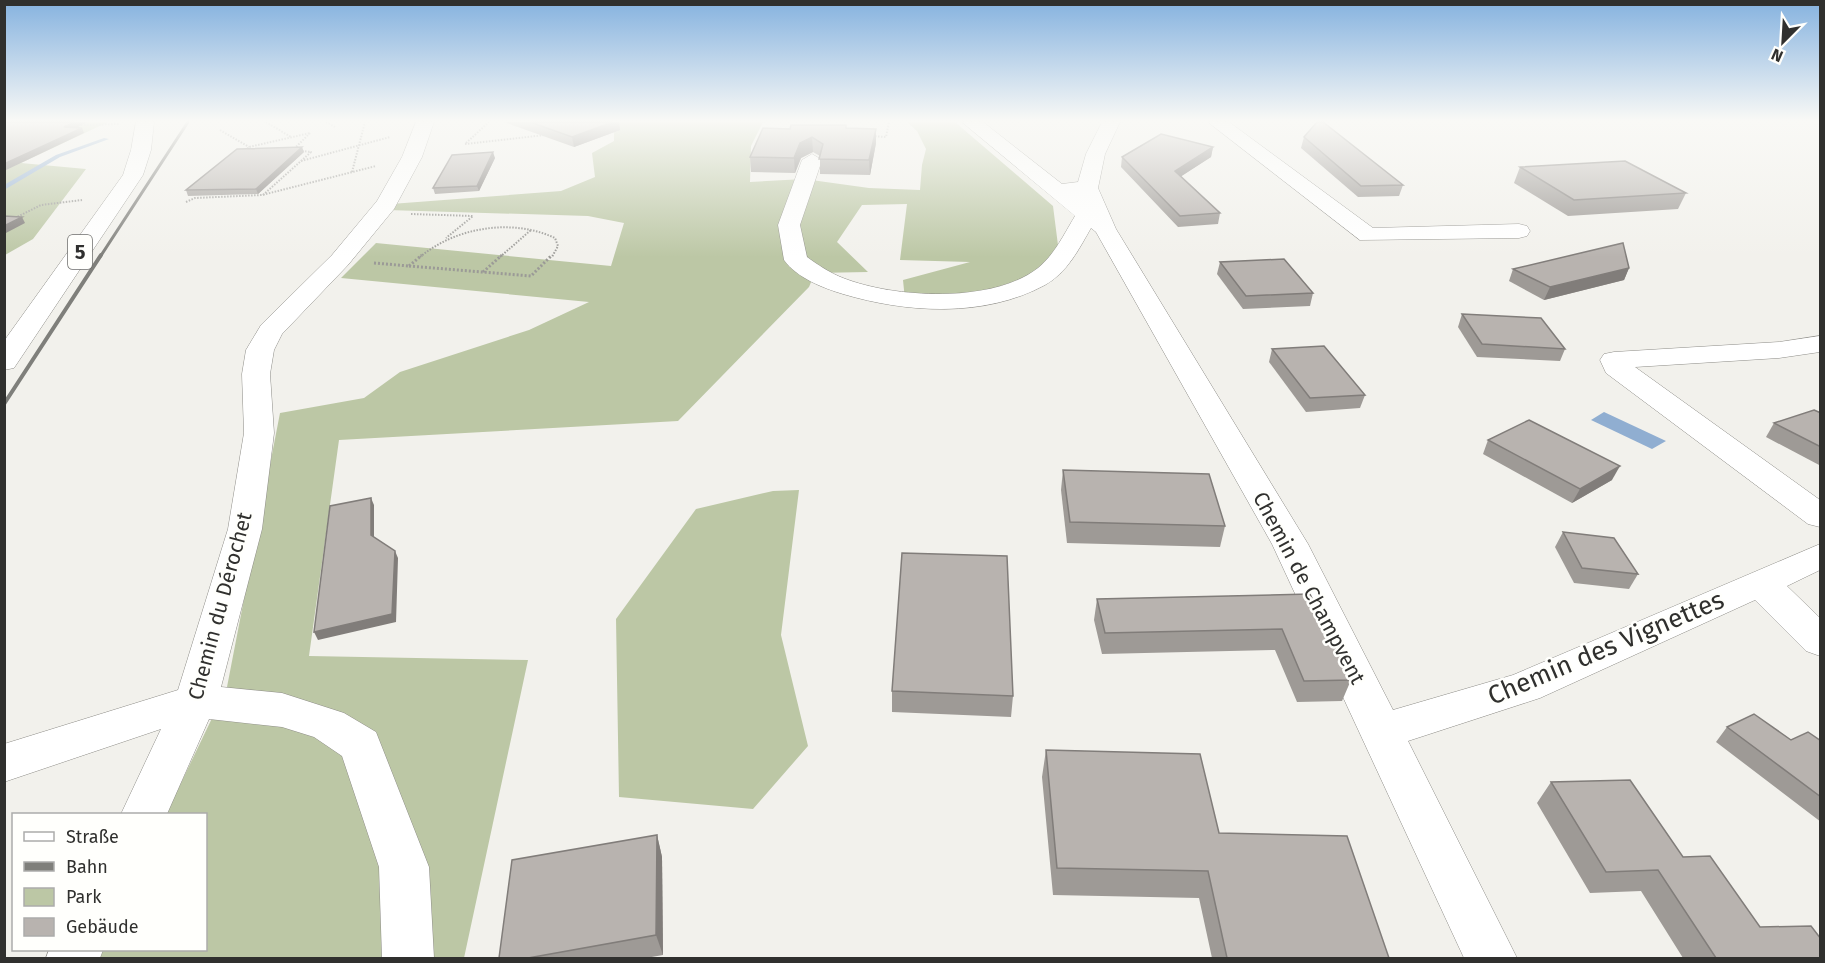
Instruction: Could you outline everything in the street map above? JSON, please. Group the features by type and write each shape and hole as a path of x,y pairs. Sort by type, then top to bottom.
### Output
{"street":[{"name":"5","path":"4,362 133,175 136,167"},
{"name":"Chemin du Dérochet","path":"144,813 196,701 245,529 259,434 256,374 261,350 270,331 340,261 378,214 406,167"},
{"path":"810,167 789,225 796,260 837,285 871,294 905,300 952,301 995,294 1027,283 1037,279 1060,261 1084,205 1091,167"},
{"path":"1032,167 1084,205"},
{"path":"1277,167 1368,235 1519,231"},
{"name":"Chemin de Champvent","path":"1084,205 1290,544 1383,731 1491,958"},
{"path":"1821,344 1779,350 1614,360 1616,367 1821,516"},
{"name":"Chemin des Vignettes","path":"1383,731 1525,687 1821,556"},
{"path":"1760,582 1821,641"},
{"path":"4,763 196,701 282,711 329,725 360,745 404,867 408,958"}],"path":[{"path":"262,195 294,167"},
{"path":"351,173 353,167"},
{"path":"186,202 195,198 262,195 374,167"},
{"path":"14,219 41,205 90,200"},
{"path":"378,214 473,216 409,266"},
{"path":"340,261 531,276 551,258 558,246 555,238 545,232 531,230 475,231 441,242"},
{"path":"482,272 531,230"}],"green space":[{"path":"5,167 86,169 33,239 5,255"},
{"path":"594,167 750,167 750,182 804,179 869,188 920,190 922,167 1007,167 1053,206 1060,261 995,294 905,300 903,280 970,262 900,260 907,204 862,205 837,242 868,272 815,273 809,287 678,421 339,440 309,656 528,660 464,958 96,958 100,951 207,951 207,813 166,813 227,687 280,413 364,398 400,372 529,330 589,302 341,278 376,243 611,266 624,223 588,216 387,210 391,204 561,191 595,177"},
{"path":"799,490 781,635 808,746 753,809 619,797 616,619 696,509 773,491"}],"water":[{"path":"1604,412 1666,441 1652,449 1591,420"}],"building":[{"path":"215,167 280,167 256,189 186,190"},
{"path":"445,167 486,167 477,186 433,188"},
{"path":"1132,167 1181,167 1175,171 1220,213 1180,216"},
{"path":"1339,167 1380,167 1403,185 1361,186"},
{"path":"1520,167 1636,167 1686,193 1574,200"},
{"path":"4,216 22,217 4,226"},
{"path":"1623,243 1629,268 1550,287 1513,269"},
{"path":"1284,259 1313,293 1246,296 1220,262"},
{"path":"1462,314 1541,318 1565,349 1482,344"},
{"path":"1324,346 1365,395 1310,398 1272,349"},
{"path":"1814,410 1821,413 1821,447 1774,423"},
{"path":"1529,420 1620,466 1580,489 1488,440"},
{"path":"1063,470 1209,474 1225,526 1070,522"},
{"path":"371,498 371,535 395,551 392,614 314,632 330,506"},
{"path":"1563,532 1614,538 1638,574 1582,568"},
{"path":"902,553 1007,556 1013,696 892,691"},
{"path":"1310,594 1351,680 1304,681 1282,629 1105,633 1097,599"},
{"path":"1754,714 1791,740 1808,732 1821,741 1821,797 1727,727"},
{"path":"1046,750 1200,754 1219,833 1347,836 1389,958 1227,958 1208,871 1057,868"},
{"path":"1630,780 1683,857 1710,856 1760,927 1811,926 1821,939 1821,958 1716,958 1658,870 1606,872 1551,782"},
{"path":"657,835 656,935 528,958 499,958 512,860"}],"waterway":[{"path":"4,188 40,167"}],"railway":[{"path":"100,257 159,167"},
{"path":"4,404 101,255"}]}
